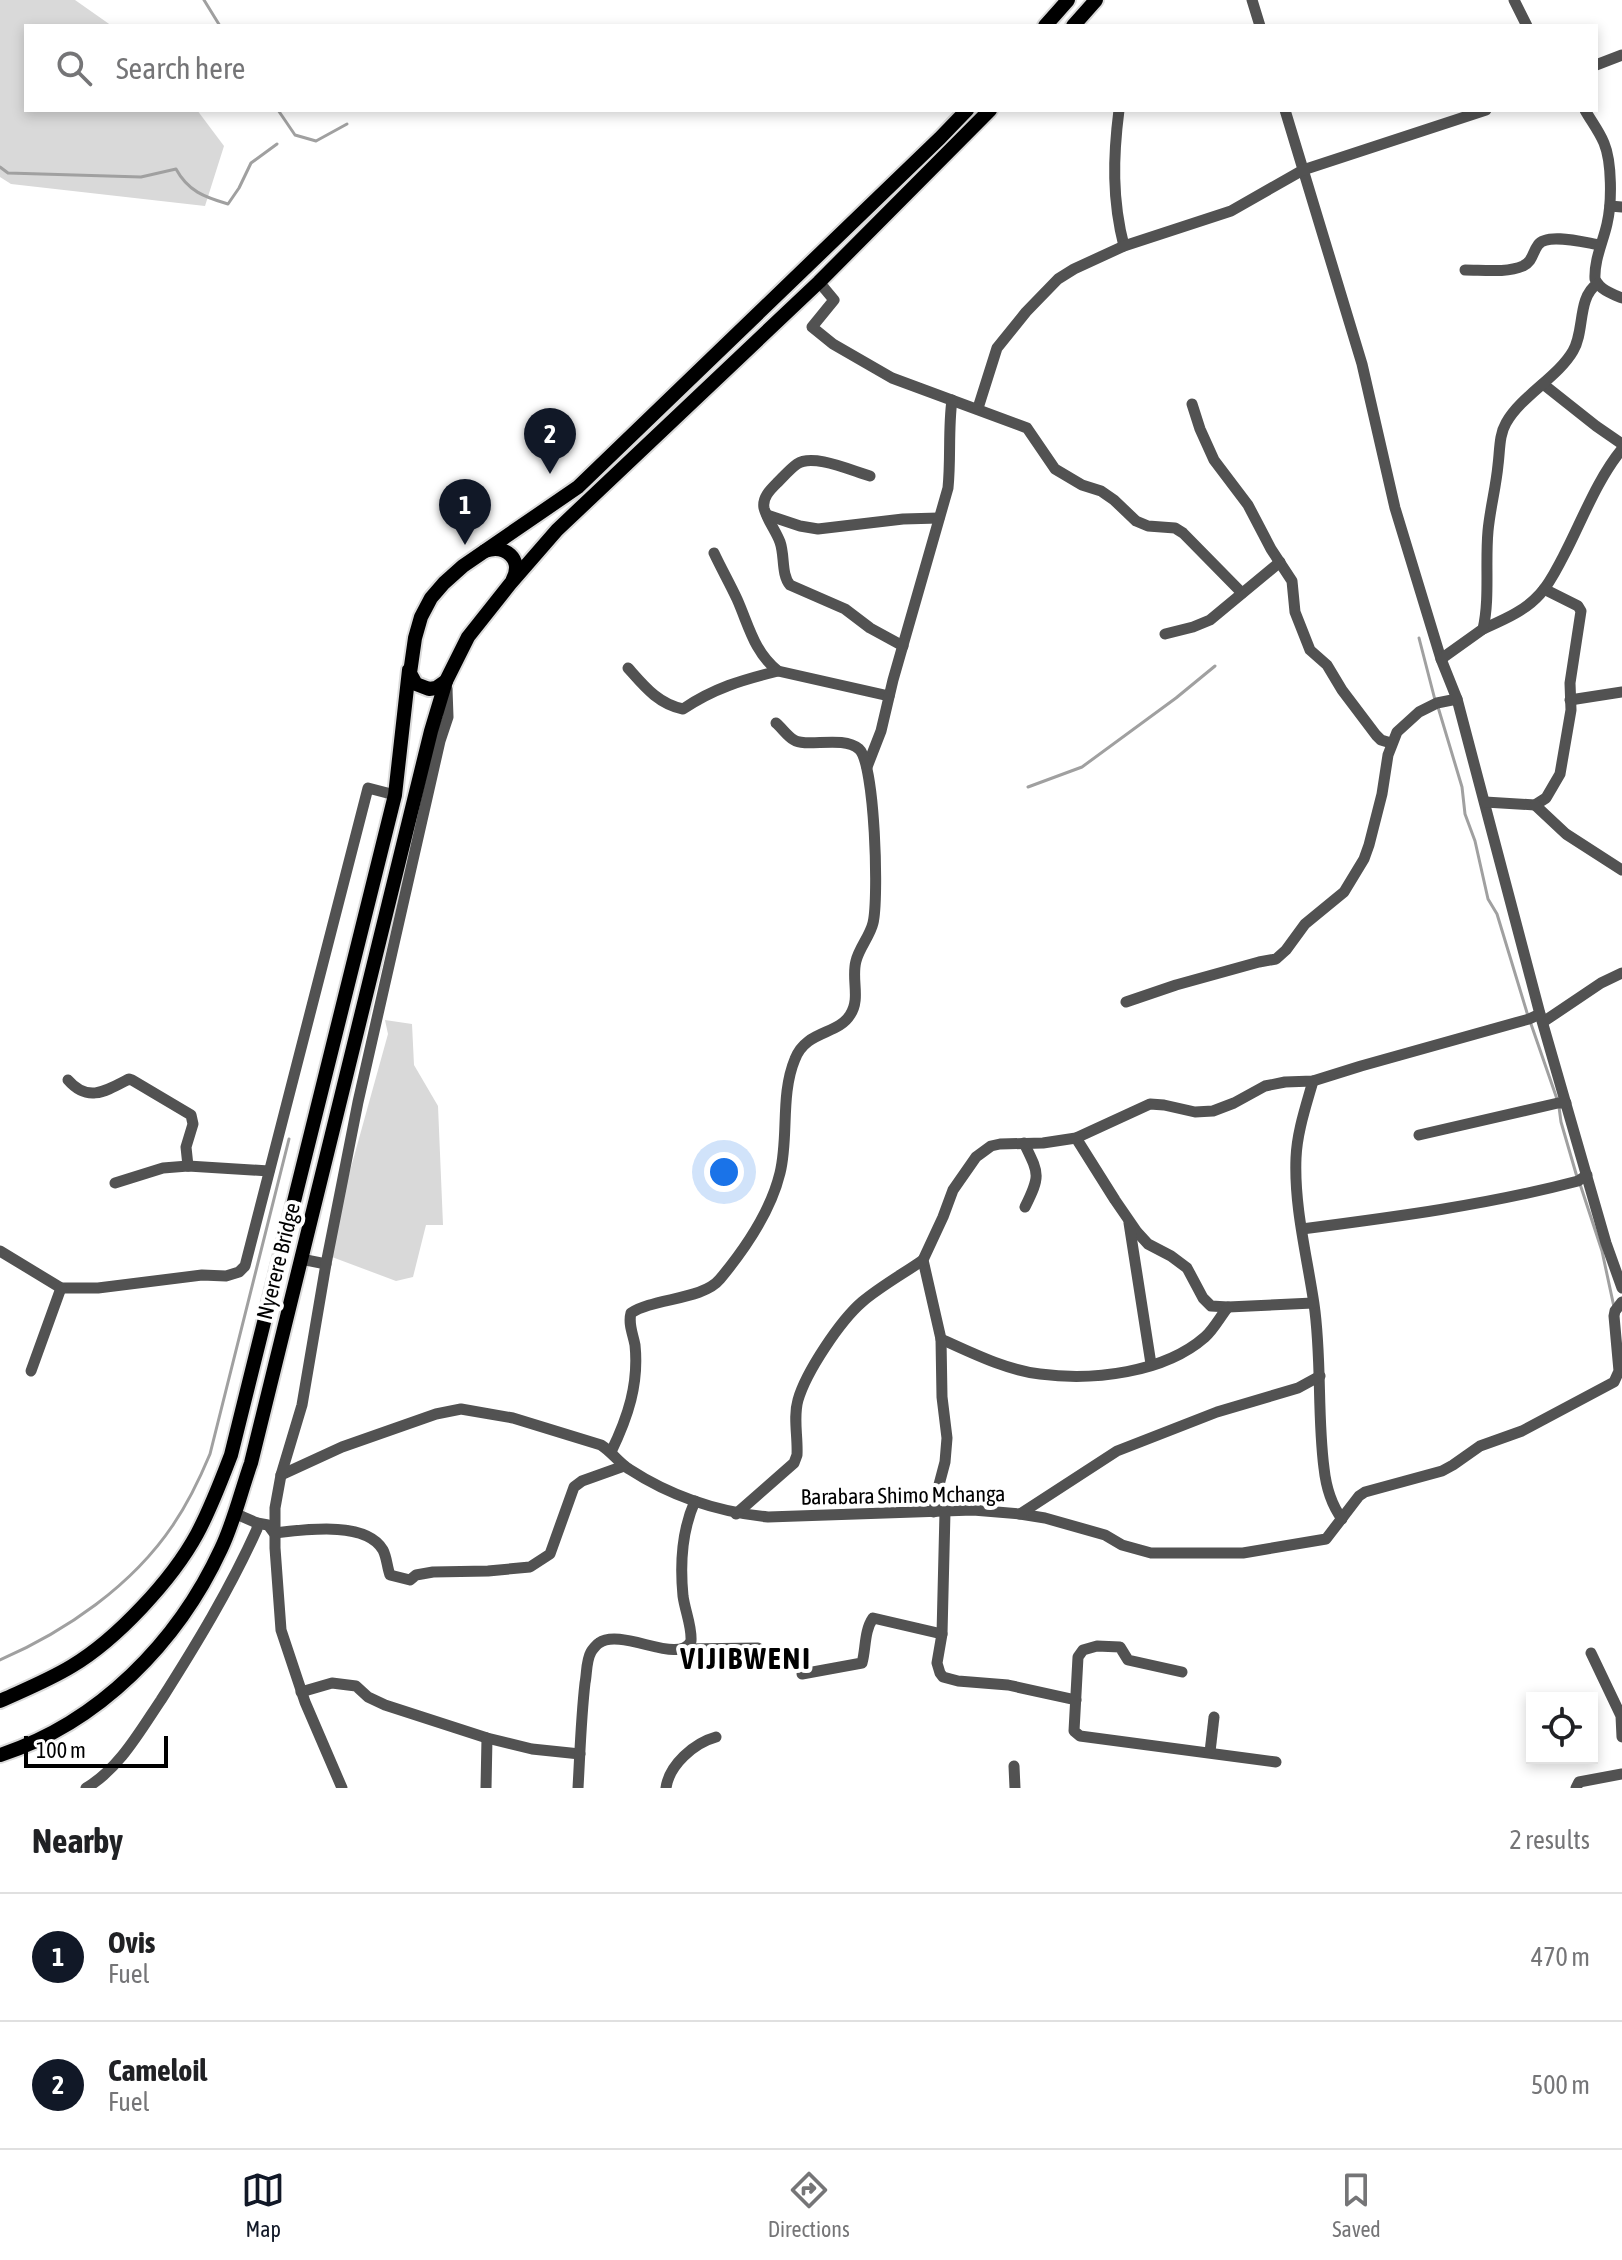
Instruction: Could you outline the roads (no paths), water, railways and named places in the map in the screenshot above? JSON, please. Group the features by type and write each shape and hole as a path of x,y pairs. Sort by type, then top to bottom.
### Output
{"main road":[{"path":"1047,24 1068,0"},
{"path":"1075,24 1096,0"},
{"name":"Nyerere Bridge","path":"0,1701 73,1665 109,1639 175,1569 197,1534 216,1494 231,1455 395,795 415,638 431,598 463,566 578,487 965,112"},
{"name":"Nyerere Bridge","path":"0,1755 62,1729 100,1704 154,1652 192,1603 222,1548 251,1463 427,746 446,681 468,637 557,530 819,282 988,112"},
{"path":"481,553 497,548 513,557 517,569 510,584"},
{"path":"410,666 412,679 422,688 436,688 446,681"}],"street":[{"path":"1252,0 1259,24"},
{"path":"1514,0 1526,24"},
{"path":"1598,64 1622,55"},
{"path":"1119,112 1113,175 1117,219 1124,246"},
{"path":"1286,112 1362,364 1395,508 1441,659 1457,699 1541,1018 1622,1288"},
{"path":"978,408 997,348 1058,279 1074,269 1124,246 1231,211 1303,170 1480,112"},
{"path":"1586,112 1606,147 1616,207 1600,245 1595,274 1597,284 1622,298"},
{"path":"1465,270 1512,269 1526,265 1544,240 1600,245"},
{"path":"819,282 834,300 812,327 833,344 892,378 1027,428 1055,469 1082,485 1101,491 1136,521 1148,526 1175,528 1183,533 1242,593"},
{"path":"1483,629 1488,530 1501,435 1516,409 1575,349 1588,293 1597,284"},
{"path":"1441,659 1483,629 1518,612 1544,589 1560,563 1595,489 1622,446 1543,384"},
{"path":"866,768 881,731 948,488 952,400"},
{"path":"1192,404 1214,460 1248,505 1292,581 1295,612 1310,650 1327,665 1376,735 1391,743"},
{"path":"870,476 805,460 797,464 764,498 764,507 780,542 785,579 790,585 845,609 870,628 903,646"},
{"path":"767,515 818,529 939,518"},
{"path":"714,553 751,638 765,661 778,671 889,696"},
{"path":"1165,634 1210,620 1280,562"},
{"path":"1485,802 1535,805 1546,798 1560,774 1567,739 1573,654 1581,611 1578,606 1544,589"},
{"path":"628,668 650,693 672,707 683,709 704,695 734,682 778,671"},
{"path":"342,1788 301,1692 281,1630 274,1533 277,1492 302,1405 326,1264 365,1071 448,717 446,681"},
{"path":"1570,700 1622,692"},
{"path":"1126,1002 1176,985 1270,961 1286,950 1305,924 1344,892 1364,859 1382,794 1391,743 1403,724 1437,703 1457,699"},
{"path":"611,1452 629,1410 635,1382 635,1344 629,1317 631,1313 650,1305 684,1297 718,1282 754,1231 780,1174 786,1100 795,1056 805,1042 848,1019 853,1011 855,962 873,925 873,806 864,758 859,748 832,742 802,743 794,740 776,723"},
{"path":"0,1251 61,1288 98,1288 202,1275 226,1276 239,1272 245,1266 368,788 395,795"},
{"path":"1535,805 1566,834 1622,870"},
{"path":"736,1514 794,1463 797,1455 797,1402 814,1365 859,1304 923,1260 953,1190 976,1157 991,1146 1076,1138 1150,1104 1195,1112 1213,1111 1265,1086 1313,1081 1541,1018 1622,973"},
{"path":"68,1080 76,1090 84,1093 105,1091 129,1079 191,1115 193,1124 186,1147 188,1166"},
{"path":"1313,1081 1299,1133 1296,1160 1320,1376 1324,1469 1334,1509 1342,1519"},
{"path":"1419,1135 1566,1103"},
{"path":"1076,1138 1128,1219 1148,1244 1187,1268 1211,1306 1313,1303"},
{"path":"1024,1143 1038,1175 1025,1207"},
{"path":"115,1183 163,1168 188,1166 269,1171"},
{"path":"1302,1229 1447,1210 1578,1181 1587,1175"},
{"path":"1128,1219 1151,1364"},
{"path":"1606,1243 1622,1242"},
{"path":"301,1259 326,1264"},
{"path":"923,1260 941,1339 942,1397 947,1438 945,1462 936,1496 940,1512 942,1634 937,1663 940,1673 943,1677 958,1681 1008,1685 1076,1700"},
{"path":"31,1371 61,1288"},
{"name":"Barabara Shimo Mchanga","path":"281,1475 357,1441 436,1414 461,1409 513,1418 591,1442 611,1452 624,1466 668,1492 736,1514 768,1517 973,1510 1045,1518 1105,1535 1122,1545 1151,1553 1243,1553 1319,1541 1330,1535 1365,1492 1442,1471 1480,1446 1522,1431 1614,1382 1619,1371 1614,1316 1622,1302"},
{"path":"941,1339 981,1357 1038,1374 1122,1374 1172,1358 1206,1336 1228,1307"},
{"path":"1020,1514 1117,1451 1217,1412 1298,1388 1320,1376"},
{"path":"274,1533 326,1528 361,1535 377,1543 383,1550 390,1575 405,1580 433,1572 530,1567 550,1554 574,1487 582,1481 624,1466"},
{"path":"685,1649 689,1647 691,1633 683,1594 683,1541 687,1519 695,1501"},
{"path":"234,1513 268,1525 274,1533"},
{"path":"86,1788 100,1780 137,1736 206,1631 253,1539 257,1523"},
{"path":"802,1674 862,1663 866,1633 873,1618 942,1634"},
{"path":"578,1788 580,1723 591,1651 602,1641 622,1639 665,1649 758,1648"},
{"path":"1182,1672 1128,1660 1120,1647 1097,1646 1083,1650 1079,1653 1074,1731 1080,1736 1276,1762"},
{"path":"1591,1653 1621,1716 1622,1737"},
{"path":"301,1692 332,1683 356,1686 368,1697 385,1705 487,1738 532,1749 580,1754"},
{"path":"1210,1752 1214,1717"},
{"path":"666,1788 667,1776 682,1759 705,1740 716,1737"},
{"path":"486,1788 487,1738"},
{"path":"1014,1766 1015,1788"},
{"path":"1576,1788 1585,1779 1622,1774"}],"waterway":[{"path":"204,0 219,24"},
{"path":"279,112 295,135 316,141 347,124"},
{"path":"0,167 8,173 141,177 176,169 186,183 198,192 228,204 251,163 277,144"},
{"path":"1419,638 1435,700"},
{"path":"1028,787 1082,767 1215,666"},
{"path":"1438,707 1462,787 1465,814 1475,841 1488,899 1497,914 1528,1016"},
{"path":"1531,1024 1557,1099"},
{"path":"1559,1107 1577,1177"},
{"path":"0,1660 73,1621 118,1587 157,1547 189,1499 210,1454 289,1139"},
{"path":"1580,1184 1602,1251 1614,1307"}],"place":[{"name":"Cameloil","path":"550,474"},
{"name":"Ovis","path":"465,545"}],"district":[{"name":"VIJIBWENI","path":"746,1659"}]}
